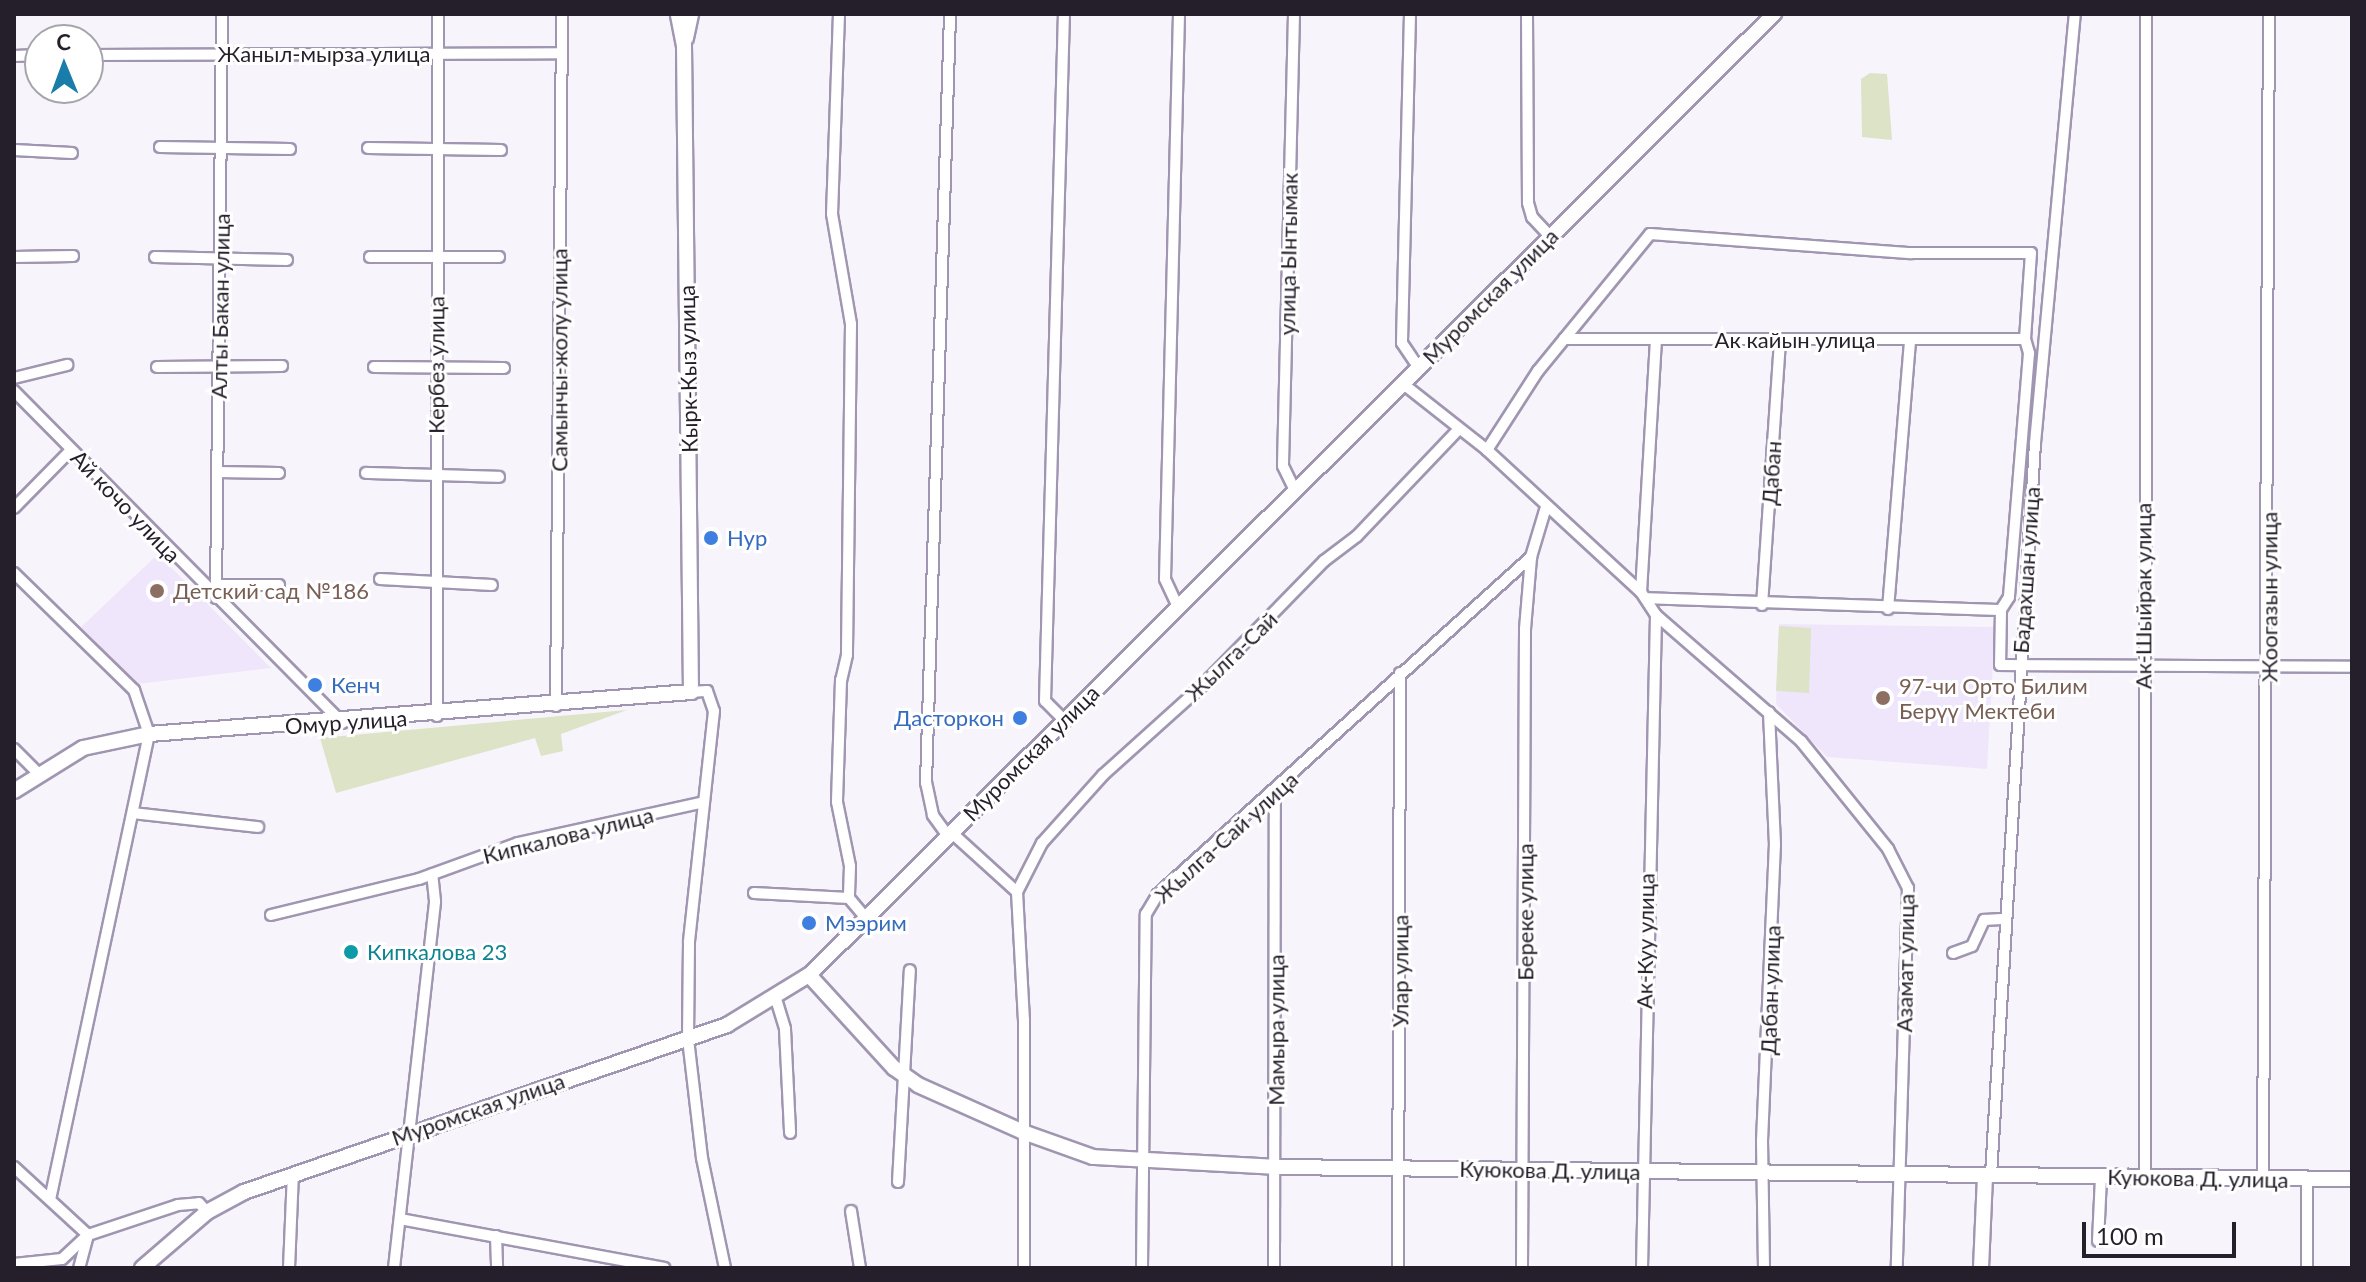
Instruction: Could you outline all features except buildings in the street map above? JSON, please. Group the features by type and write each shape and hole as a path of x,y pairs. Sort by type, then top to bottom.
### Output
{"street":[{"name":"Алты Бакан улица","path":"216,598 222,14"},
{"name":"Кербез улица","path":"437,716 435,367 438,14"},
{"name":"Самынчы-жолу улица","path":"556,706 562,14"},
{"name":"Кырк-Кыз улица","path":"678,14 684,46 691,692"},
{"name":"Кырк-Кыз улица","path":"684,46 691,14"},
{"path":"839,14 832,214 851,324 847,655 841,680 837,802 850,866 849,898 865,917"},
{"path":"950,14 926,783 933,815 950,834 1017,892 1024,1020 1024,1268"},
{"path":"1063,719 1045,701 1064,14"},
{"path":"1178,607 1165,579 1179,14"},
{"name":"улица Ынтымак","path":"1294,14 1283,466 1295,491"},
{"path":"1410,14 1402,343 1418,367"},
{"path":"1527,14 1528,203 1532,217 1550,236"},
{"name":"Муромская улица","path":"142,1268 207,1212 293,1174 688,1039 776,999 809,975 1774,14"},
{"name":"Бадахшан улица","path":"1988,1175 1998,918 2020,666 2048,255 2075,14"},
{"name":"Ак-Шыйрак улица","path":"2145,1178 2143,667 2146,14"},
{"name":"Жоогазын улица","path":"2263,1180 2269,668 2269,14"},
{"name":"Жаныл-мырза улица","path":"104,55 561,53"},
{"path":"160,147 290,149"},
{"path":"368,148 501,150"},
{"path":"14,150 72,153"},
{"path":"1487,450 1564,339 1650,234 1818,242 1911,253 2031,253 2025,339 2029,353 2009,597 2001,610 2000,665 2352,667"},
{"path":"14,257 73,256"},
{"path":"155,257 287,260"},
{"path":"370,257 499,257"},
{"name":"Ак кайын улица","path":"1564,339 2025,339"},
{"name":"Дабан","path":"1762,605 1780,340"},
{"path":"1888,609 1910,340"},
{"path":"1643,595 1656,341"},
{"path":"14,378 67,365"},
{"path":"157,367 282,366"},
{"path":"374,367 504,368"},
{"path":"1402,383 1487,450 1643,595 1656,615"},
{"name":"Ай кочо улица","path":"14,391 342,723"},
{"name":"Жылга-Сай","path":"1017,892 1042,843 1103,775 1202,686 1324,561 1357,536 1459,429"},
{"path":"14,508 71,450"},
{"path":"217,472 279,473"},
{"path":"366,473 499,477"},
{"path":"1531,557 1546,507"},
{"name":"Жылга-Сай улица","path":"1142,1268 1146,914 1158,894 1275,793 1400,673 1531,557"},
{"name":"Береке улица","path":"1522,1268 1525,1170 1525,629 1531,557"},
{"path":"14,573 134,690 149,734 50,1198"},
{"path":"380,579 492,585"},
{"path":"216,585 279,585"},
{"path":"1643,595 1762,605 2001,610"},
{"name":"Азамат улица","path":"1656,615 1801,741 1888,849 1908,888 1897,1268"},
{"name":"Ак-Куу улица","path":"1642,1268 1641,1171 1656,615"},
{"name":"Улар улица","path":"1398,1268 1400,673"},
{"path":"691,692 707,691 713,700 689,943 688,1039 702,1158 725,1268"},
{"name":"Омур улица","path":"14,791 83,748 149,734 437,716 691,692"},
{"name":"Дабан улица","path":"1764,1268 1763,1172 1775,845 1769,712"},
{"path":"14,749 40,775"},
{"name":"Мамыра улица","path":"1274,1268 1275,793"},
{"name":"Кипкалова улица","path":"271,915 432,874 518,843 704,802"},
{"path":"133,813 258,827"},
{"path":"394,1268 435,901 432,874"},
{"path":"754,893 849,898"},
{"path":"1953,953 1972,946 1998,918"},
{"path":"898,1182 910,970"},
{"name":"Куюкова Д. улица","path":"809,975 902,1074 1023,1132 1093,1157 1276,1167 2352,1179"},
{"path":"776,999 788,1054 790,1133"},
{"path":"14,1167 88,1235"},
{"path":"289,1268 293,1174"},
{"path":"1981,1268 1988,1175"},
{"path":"2098,1241 2101,1177"},
{"path":"2307,1180 2307,1268"},
{"path":"14,1264 62,1259 88,1235 178,1205 199,1203 207,1212"},
{"path":"851,1211 860,1268"},
{"path":"400,1219 496,1236 627,1265 664,1268"},
{"path":"79,1268 88,1235"},
{"path":"496,1236 497,1268"}],"shaded area":[{"name":"Детский сад №186","path":"158,554 271,668 138,684 81,627"},
{"name":"97-чи Орто Билим Берүү Мектеби","path":"1779,624 1995,627 1987,769 1827,757 1776,704"}],"green space":[{"path":"1870,73 1887,74 1892,140 1862,137 1861,79"},
{"path":"1779,626 1811,628 1809,693 1776,691"},
{"path":"627,710 561,734 563,751 541,756 535,738 336,793 320,738"}],"place":[{"name":"Нур","path":"711,538"},
{"name":"Детский сад №186","path":"157,591"},
{"name":"Кенч","path":"315,685"},
{"name":"97-чи Орто Билим Берүү Мектеби","path":"1883,698"},
{"name":"Дасторкон","path":"1020,718"},
{"name":"Мээрим","path":"809,923"},
{"name":"Кипкалова 23","path":"351,952"}]}
